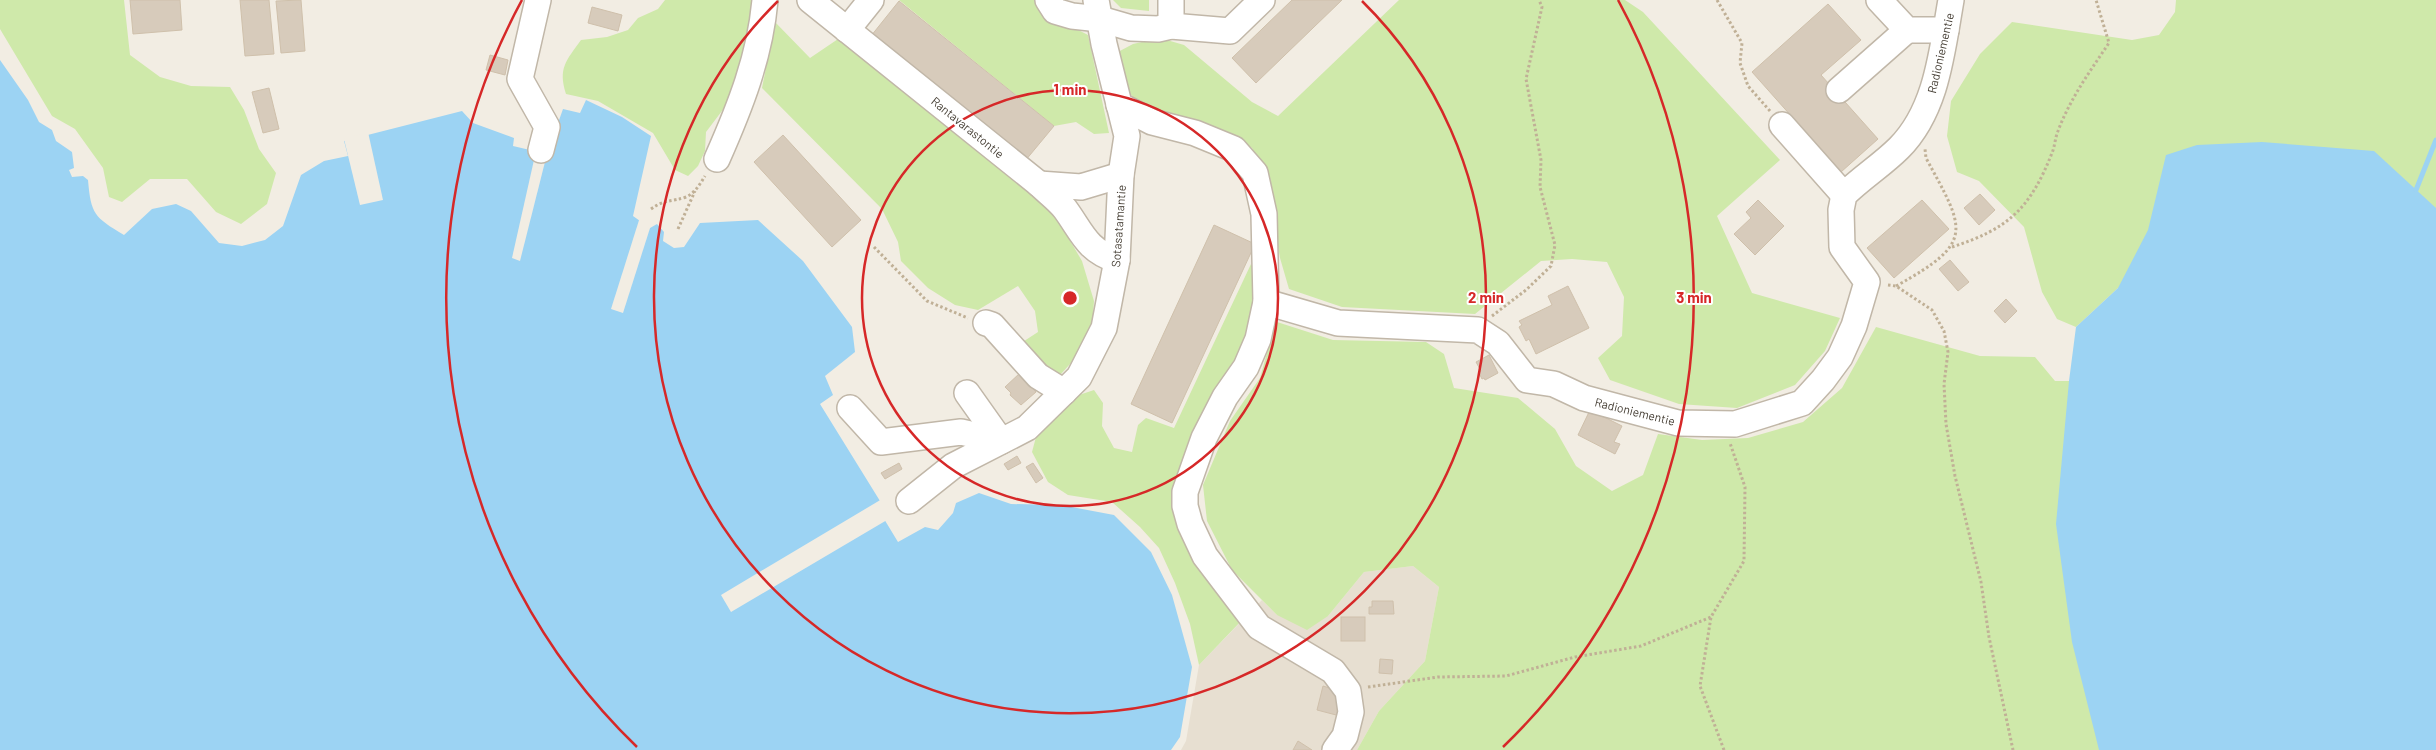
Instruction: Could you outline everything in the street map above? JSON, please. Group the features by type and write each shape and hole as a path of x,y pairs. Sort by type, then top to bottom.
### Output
{"street":[{"path":"538,0 520,79 546,127 541,150"},
{"path":"718,159 738,112 753,68 762,31 765,0"},
{"name":"Rantavarastontie","path":"810,0 1039,184 1064,208 1083,239 1104,256 1117,260"},
{"path":"847,30 871,0"},
{"path":"1048,0 1055,11 1072,16 1098,9 1131,28 1158,29 1171,26 1230,31 1262,0"},
{"path":"1171,0 1171,26"},
{"path":"1879,0 1907,30"},
{"name":"Radioniementie","path":"1844,196 1899,148 1922,120 1938,73 1951,0"},
{"name":"Sotasatamantie","path":"909,501 953,466 1027,428 1079,376 1104,328 1117,260 1121,174 1127,136 1098,9"},
{"path":"1839,90 1907,30 1946,30"},
{"path":"1119,105 1152,122 1195,132 1234,149 1255,174 1264,214 1266,302 1258,339 1246,367 1225,397 1204,438 1185,492 1185,506 1190,524 1205,556 1259,627 1333,670 1348,691 1351,712 1345,736 1335,750"},
{"path":"1782,125 1844,196 1842,247 1867,282"},
{"path":"1039,184 1081,187 1121,174"},
{"name":"Radioniementie","path":"1478,330 1498,343 1527,380 1554,384 1584,398 1678,423 1735,424 1802,402 1823,380 1840,357 1854,326 1867,282"},
{"path":"1266,302 1338,323 1478,330"},
{"path":"986,323 992,325 1038,376 1064,392"},
{"path":"967,393 1001,441"},
{"path":"850,408 881,442 961,432 1001,441"}],"path":[{"path":"1478,330 1500,308 1526,290 1552,266 1554,245 1540,187 1541,160 1526,79 1542,7 1539,0"},
{"path":"1717,0 1742,43 1740,63 1748,86 1782,125"},
{"path":"1896,286 1916,275 1952,248 1981,238 2007,223 2027,204 2052,153 2057,133 2074,96 2109,42 2096,0"},
{"path":"1922,120 1926,158 1954,212 1958,228 1952,248"},
{"path":"678,229 695,190 718,159"},
{"path":"652,209 662,201 686,197 695,190"},
{"path":"874,247 927,301 948,311 986,323"},
{"path":"1867,282 1896,286 1932,310 1944,330 1948,352 1944,384 1946,424 1955,476 1981,582 2013,750"},
{"path":"1724,424 1745,487 1744,561 1710,618 1700,686 1724,750"},
{"path":"1348,691 1438,677 1506,676 1575,657 1641,646 1710,618"}],"shaded area":[{"path":"1413,566 1439,587 1425,661 1379,711 1357,750 1181,750 1186,741 1199,665 1262,600 1277,615 1328,616 1364,572"}],"green space":[{"path":"0,0 124,0 130,55 160,77 191,86 230,87 244,110 259,149 276,173 267,204 241,224 216,212 187,179 150,179 122,202 109,197 103,168 75,129 52,116 0,29"},
{"path":"665,0 755,0 752,31 731,99 706,132 705,151 698,166 688,176 675,170 653,133 598,101 566,94 563,78 565,65 581,40 607,37 628,30 638,18 658,9"},
{"path":"899,0 1036,0 1045,13 1088,35 1109,133 1094,134 1076,122 1054,126"},
{"path":"1113,0 1149,0 1149,11 1121,8"},
{"path":"1399,0 1625,0 1643,12 1780,160 1717,216 1752,293 1840,318 1825,351 1795,385 1737,408 1679,404 1610,380 1598,358 1622,336 1624,297 1607,262 1572,259 1541,261 1475,314 1342,307 1289,289 1280,258 1266,174 1252,148 1220,129 1188,122 1144,107 1126,90 1116,53 1133,44 1160,38 1184,45 1252,102 1278,116"},
{"path":"2176,0 2436,0 2436,214 2118,288 2076,327 2057,319 2042,292 2024,227 1979,181 1957,172 1947,136 1951,101 1980,54 2012,22 2132,40 2159,35 2175,12"},
{"path":"775,22 810,58 841,37 1052,210 1082,261 1094,301 1092,329 1079,354 1061,374 1037,366 1018,345 1038,332 1035,311 1018,286 978,310 955,305 928,288 901,261 898,242 882,209 762,88"},
{"path":"1251,264 1258,276 1257,313 1181,481 1243,619 1199,665 1190,624 1175,583 1159,548 1140,527 1112,502 1068,495 1048,482 1032,452 1036,437 1073,397 1094,390 1103,403 1102,426 1114,448 1132,452 1138,425 1146,418 1174,428"},
{"path":"1277,322 1333,340 1426,342 1444,354 1454,388 1518,398 1555,429 1576,466 1612,491 1643,475 1658,434 1702,440 1748,438 1803,422 1842,388 1876,327 1980,356 2035,357 2055,381 2069,381 2084,389 2126,750 1357,750 1379,711 1425,661 1439,587 1413,566 1364,572 1328,616 1307,630 1277,615 1232,570 1207,521 1203,485 1230,421 1260,378"}],"water":[{"path":"0,60 28,100 39,122 52,130 56,141 72,152 74,168 69,170 72,177 83,176 88,180 93,208 100,219 106,224 124,235 152,209 176,204 191,211 219,243 242,246 265,240 283,226 301,175 324,161 348,156 344,141 462,111 473,123 514,138 513,146 547,154 563,109 580,113 586,100 622,117 651,136 633,216 650,228 657,224 664,232 663,241 674,248 684,247 700,223 758,220 803,261 852,327 855,352 825,376 833,395 820,404 880,501 875,504 898,542 925,527 938,530 953,513 956,503 979,493 1011,504 1061,505 1114,515 1151,552 1172,595 1192,667 1180,737 1171,750 0,750"},
{"path":"2262,142 2374,151 2436,208 2436,750 2099,750 2072,642 2056,524 2069,381 2076,327 2118,288 2148,230 2166,155 2197,145"}],"pier":[{"path":"368,132 383,200 360,205 344,139"},
{"path":"536,151 547,154 520,261 512,258"},
{"path":"640,217 651,225 623,313 611,309"},
{"path":"882,499 878,505 887,520 731,612 721,595"}],"building":[{"path":"130,0 180,0 182,30 133,34"},
{"path":"240,0 269,0 274,54 245,56"},
{"path":"301,0 305,51 281,53 276,1"},
{"path":"1292,0 1342,0 1256,83 1232,58"},
{"path":"899,1 1054,126 1025,161 871,36"},
{"path":"1828,4 1861,40 1821,75 1878,139 1841,172 1752,72"},
{"path":"592,7 622,15 618,31 588,23"},
{"path":"490,55 508,60 505,75 486,70"},
{"path":"269,88 279,129 263,133 252,92"},
{"path":"783,135 861,220 832,247 754,162"},
{"path":"1980,194 1995,210 1979,225 1964,208"},
{"path":"1758,200 1784,226 1755,255 1734,234 1751,218 1746,212"},
{"path":"1922,200 1949,229 1894,278 1867,248"},
{"path":"1214,225 1255,244 1172,423 1131,404"},
{"path":"1950,260 1969,282 1958,291 1939,269"},
{"path":"1568,286 1589,328 1536,354 1529,339 1526,341 1519,327 1522,325 1519,321 1552,305 1548,296"},
{"path":"2006,299 2017,311 2005,323 1994,311"},
{"path":"1489,355 1498,373 1485,380 1484,378 1482,379 1479,373 1481,371 1476,362"},
{"path":"1020,373 1036,392 1021,405 1010,395 1011,393 1005,387"},
{"path":"1590,410 1622,426 1614,442 1620,444 1615,454 1578,435"},
{"path":"1017,456 1021,463 1008,470 1004,464"},
{"path":"899,463 902,469 885,479 881,473"},
{"path":"1033,463 1043,478 1036,483 1026,467"},
{"path":"1372,601 1393,601 1394,614 1369,614 1369,607 1372,607"},
{"path":"1341,617 1365,617 1365,641 1341,641"},
{"path":"1380,659 1393,660 1392,674 1379,673"},
{"path":"1323,686 1346,693 1340,716 1317,710"},
{"path":"1298,741 1312,750 1293,750"}],"waterway":[{"path":"2416,190 2436,140"}]}
